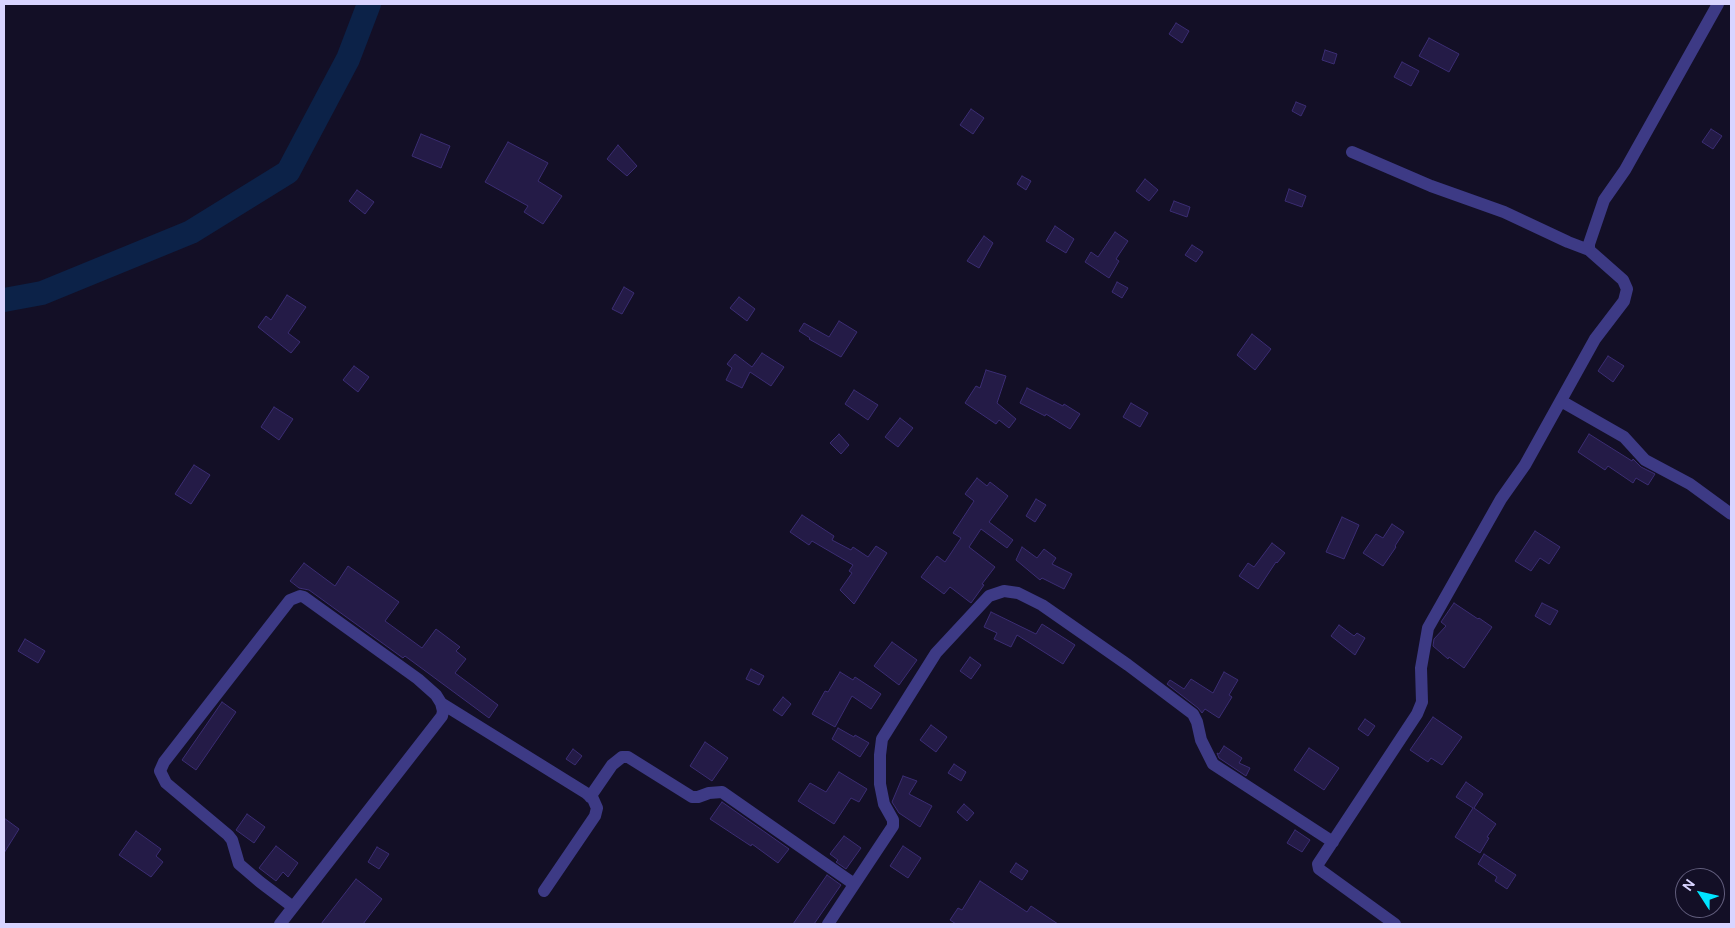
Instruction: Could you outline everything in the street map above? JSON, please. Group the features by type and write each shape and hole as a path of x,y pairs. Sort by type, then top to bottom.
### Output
{"street":[{"path":"1589,250 1604,200 1625,170 1718,4"},
{"path":"1352,152 1431,186 1504,212 1589,250 1626,282 1627,294 1595,339 1525,465 1501,499 1428,628 1421,668 1420,707 1319,862 1319,868 1395,924"},
{"path":"1561,401 1624,437 1645,460 1690,484 1731,514"},
{"path":"828,924 892,830 893,820 884,804 880,784 882,739 936,653 990,596 1004,591 1018,593 1042,605 1143,676 1193,714 1201,740 1213,764 1333,842"},
{"path":"280,924 293,908 442,716 443,711 441,703 436,696 418,679 300,596 290,600 164,762 160,771 166,783 228,835 232,840 239,864 293,908"},
{"path":"441,703 586,793 597,808 595,816 544,891"},
{"path":"590,796 612,764 622,757 628,757 692,796 698,797 709,793 722,792 854,884"}],"building":[{"path":"1176,23 1189,31 1182,43 1169,34"},
{"path":"1429,38 1459,54 1449,72 1419,56"},
{"path":"1325,50 1337,54 1334,64 1322,60"},
{"path":"1402,62 1419,71 1411,86 1394,77"},
{"path":"1296,102 1306,106 1301,116 1292,111"},
{"path":"971,109 984,118 973,134 960,125"},
{"path":"1711,129 1722,136 1713,149 1702,142"},
{"path":"421,134 450,146 441,168 412,156"},
{"path":"508,142 548,163 538,181 562,196 543,224 524,212 528,206 485,182"},
{"path":"618,145 637,166 627,176 607,159"},
{"path":"1022,176 1031,181 1026,190 1017,184"},
{"path":"1145,179 1158,190 1149,201 1136,191"},
{"path":"1289,189 1306,196 1302,207 1285,201"},
{"path":"357,190 374,202 365,214 349,201"},
{"path":"1174,201 1190,207 1187,217 1170,211"},
{"path":"1055,226 1074,239 1066,253 1046,241"},
{"path":"1115,232 1128,241 1116,259 1119,261 1109,278 1085,262 1091,252 1098,257"},
{"path":"984,236 993,243 979,268 967,261"},
{"path":"1192,245 1203,252 1196,262 1185,255"},
{"path":"1117,282 1128,288 1122,298 1112,292"},
{"path":"624,287 634,293 622,314 612,309"},
{"path":"287,295 306,307 288,333 300,342 291,353 258,327 266,316 271,320"},
{"path":"739,297 755,309 747,321 730,308"},
{"path":"839,321 857,332 841,357 809,339 799,331 804,323 829,337"},
{"path":"1252,334 1271,349 1255,370 1237,355"},
{"path":"762,353 784,367 771,386 750,372 742,388 726,380 732,368 727,364 735,354 752,367"},
{"path":"1608,356 1624,366 1613,382 1598,371"},
{"path":"354,366 369,377 358,392 343,380"},
{"path":"986,370 1006,376 997,403 1016,419 1009,428 999,420 996,424 965,403 976,386 980,388"},
{"path":"1027,388 1063,406 1064,404 1080,414 1070,429 1046,414 1045,416 1020,403"},
{"path":"854,390 878,405 868,420 845,404"},
{"path":"1131,403 1148,413 1140,427 1123,417"},
{"path":"274,407 293,419 279,440 261,427"},
{"path":"900,418 913,428 898,447 885,437"},
{"path":"839,434 849,445 841,454 830,443"},
{"path":"1589,434 1655,474 1648,485 1636,478 1633,483 1608,466 1605,470 1578,452"},
{"path":"194,465 210,475 191,504 175,494"},
{"path":"977,478 987,486 990,482 1008,496 989,522 1013,540 1007,548 981,529 969,547 995,567 971,603 950,587 944,594 921,577 937,556 945,562 961,538 953,533 974,501 965,494"},
{"path":"1036,499 1046,505 1035,522 1026,516"},
{"path":"802,515 834,536 832,540 851,550 853,547 868,557 876,546 887,553 854,604 840,590 852,573 849,571 853,565 812,541 809,545 790,532"},
{"path":"1342,517 1359,525 1344,559 1326,552"},
{"path":"1392,524 1404,532 1383,566 1363,553 1376,534 1383,538"},
{"path":"1535,531 1560,547 1549,564 1540,558 1531,571 1515,561"},
{"path":"1272,543 1285,553 1276,562 1258,589 1239,576 1248,563 1254,567"},
{"path":"1022,547 1037,558 1044,549 1056,558 1052,564 1072,574 1064,589 1042,578 1040,580 1016,560"},
{"path":"304,563 335,586 348,566 399,602 385,621 422,648 436,629 460,647 456,651 466,659 455,673 498,705 489,718 405,656 403,658 309,590 299,588 290,581"},
{"path":"1454,603 1492,627 1464,668 1449,657 1448,659 1433,646 1434,639 1446,626 1441,622"},
{"path":"1542,603 1558,611 1550,625 1535,616"},
{"path":"991,612 1036,634 1042,624 1075,645 1063,664 1017,635 1011,647 994,639 997,633 984,627"},
{"path":"1339,625 1354,636 1357,633 1365,638 1355,655 1331,636"},
{"path":"25,639 45,651 38,663 18,651"},
{"path":"892,642 917,660 899,685 874,666"},
{"path":"970,657 981,665 971,679 960,671"},
{"path":"751,669 764,676 759,685 746,679"},
{"path":"840,672 853,680 855,677 881,694 871,709 852,696 835,727 812,714 825,691 828,692"},
{"path":"1224,672 1238,680 1229,695 1232,697 1219,718 1205,709 1202,713 1167,684 1170,680 1184,689 1191,679 1213,693"},
{"path":"783,697 791,704 782,716 773,710"},
{"path":"222,702 236,712 196,770 182,760"},
{"path":"1433,717 1462,737 1442,765 1431,758 1428,762 1410,750"},
{"path":"1365,719 1375,726 1368,736 1358,729"},
{"path":"931,725 947,737 936,752 920,740"},
{"path":"838,728 869,743 860,757 832,739"},
{"path":"705,742 728,758 712,781 690,766"},
{"path":"1224,746 1242,758 1239,763 1250,768 1246,776 1219,758 1217,753 1219,754"},
{"path":"1309,748 1339,768 1324,790 1294,770"},
{"path":"573,749 582,756 575,765 566,759"},
{"path":"954,764 966,772 961,781 948,773"},
{"path":"839,772 867,789 859,802 851,798 834,824 798,801 810,783 826,792"},
{"path":"903,776 917,781 909,794 932,806 920,827 899,813 892,802"},
{"path":"1466,782 1483,794 1474,808 1496,824 1487,837 1489,838 1480,853 1455,837 1473,808 1456,797"},
{"path":"722,802 789,849 778,863 752,844 751,846 710,819"},
{"path":"964,804 974,813 967,821 957,812"},
{"path":"247,814 265,827 254,843 236,830"},
{"path":"4,818 19,829 4,853"},
{"path":"1295,830 1310,840 1302,852 1287,843"},
{"path":"136,831 161,849 156,856 163,862 151,877 119,855"},
{"path":"844,836 861,848 846,869 836,862 838,860 830,854"},
{"path":"276,846 298,863 288,877 283,872 276,881 259,868"},
{"path":"903,846 921,858 908,878 890,866"},
{"path":"377,847 389,854 379,869 368,862"},
{"path":"1484,854 1516,875 1507,889 1495,881 1497,877 1478,864"},
{"path":"1016,863 1028,871 1022,880 1010,872"},
{"path":"827,875 841,885 814,924 793,924"},
{"path":"356,879 382,899 363,924 321,924"},
{"path":"980,881 1027,912 1031,906 1058,924 956,924 950,920 958,908 962,910"}],"waterway":[{"path":"4,300 42,293 191,232 288,172 348,59 369,4"}]}
